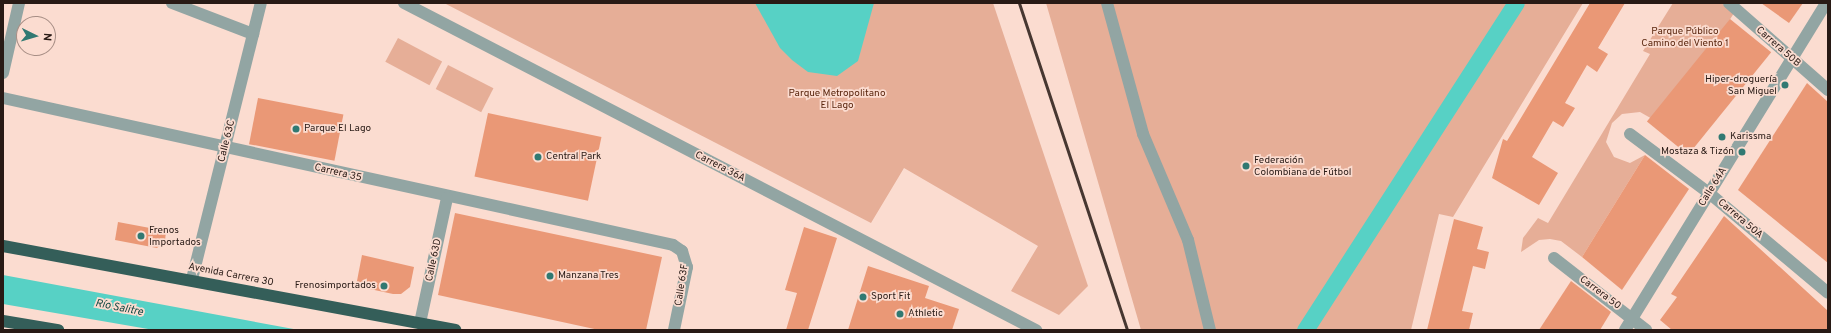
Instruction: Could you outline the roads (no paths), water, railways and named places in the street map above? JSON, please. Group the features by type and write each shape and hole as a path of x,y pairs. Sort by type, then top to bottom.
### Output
{"highway":[{"name":"Avenida Carrera 30","path":"3,246 192,279 455,330"},
{"path":"3,321 58,330"}],"street":[{"path":"3,73 18,3"},
{"path":"172,3 253,34"},
{"name":"Calle 63C","path":"192,279 261,3"},
{"name":"Carrera 36A","path":"404,3 1036,330"},
{"path":"1106,3 1143,134 1188,240 1210,330"},
{"name":"Carrera 50B","path":"1728,3 1828,90"},
{"name":"Calle 64A","path":"1625,330 1826,3"},
{"name":"Carrera 35","path":"3,98 447,198 673,245"},
{"name":"Carrera 50A","path":"1630,134 1709,193 1828,294"},
{"name":"Calle 63D","path":"420,323 447,198"},
{"name":"Calle 63F","path":"673,245 682,251 687,267 676,330"},
{"name":"Carrera 50","path":"1554,258 1646,330"}],"water":[{"path":"755,3 874,3 858,61 837,76 808,72 792,60 780,48"},
{"name":"Río Salitre","path":"3,275 299,330 154,330 3,304"}],"waterway":[{"path":"1305,330 1516,3"}],"railway":[{"path":"1019,3 1127,330"}],"place":[{"name":"Hiper-droguería San Miguel","path":"1785,85"},
{"name":"Parque El Lago","path":"296,129"},
{"name":"Karissma","path":"1722,137"},
{"name":"Mostaza & Tizón","path":"1742,152"},
{"name":"Central Park","path":"538,157"},
{"name":"Federación Colombiana de Fútbol","path":"1246,166"},
{"name":"Frenos Importados","path":"141,236"},
{"name":"Manzana Tres","path":"550,276"},
{"name":"Frenosimportados","path":"384,286"},
{"name":"Sport Fit","path":"863,297"},
{"name":"Athletic","path":"900,314"}],"park label":[{"name":"Parque Público Camino del Viento 1","path":"1685,36"},
{"name":"Parque Metropolitano El Lago","path":"837,98"}]}
